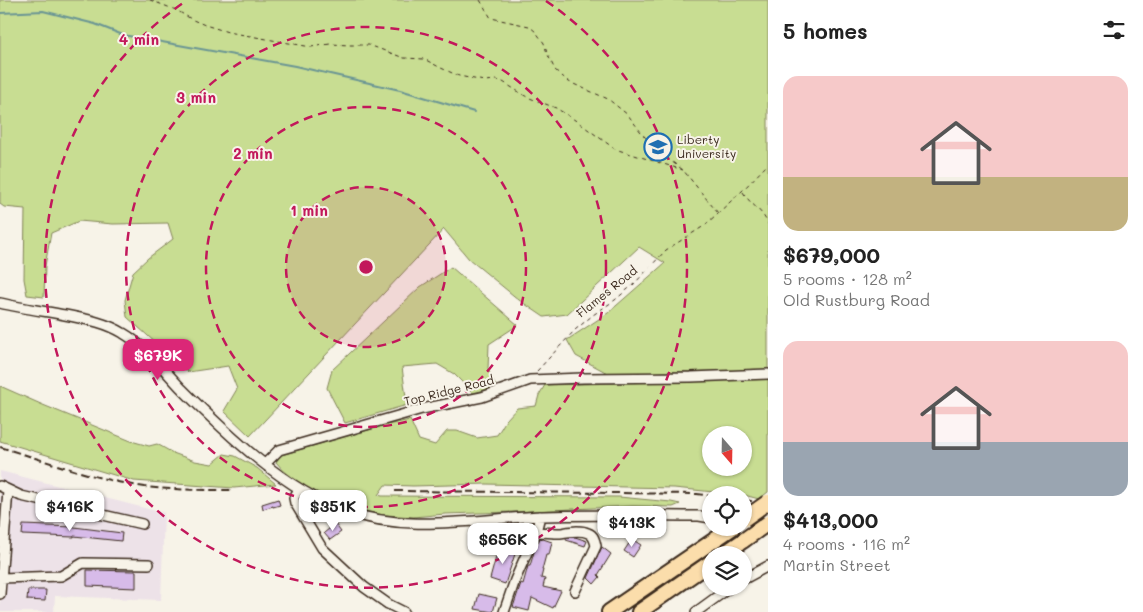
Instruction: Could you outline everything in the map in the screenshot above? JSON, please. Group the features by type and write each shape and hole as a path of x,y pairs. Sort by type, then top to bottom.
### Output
{"highway":[{"path":"752,515 768,502"},
{"path":"735,546 768,523"},
{"path":"609,612 719,536"},
{"path":"644,609 702,568"},
{"path":"603,612 629,598"}],"street":[{"path":"0,303 109,325 125,334 140,345 215,421 265,464 299,489 318,500 344,511 388,521 420,523 540,516 702,516"},
{"name":"Top Ridge Road","path":"265,464 279,450 422,409 482,397 530,380 768,374"},
{"path":"0,594 4,488 21,496 142,524"},
{"path":"299,489 294,498 295,503 322,548 364,587 388,604 404,612"},
{"path":"504,612 515,580 536,532 540,516"},
{"path":"752,524 768,529"},
{"path":"536,532 582,531 588,533 595,540 596,546 575,592"},
{"path":"1,583 60,576 83,563 149,564"},
{"path":"752,575 768,566"},
{"path":"696,612 718,596"}],"path":[{"path":"150,0 176,10 204,25 228,32 311,47 330,44 369,45 404,58 424,58 459,76 484,81 497,80 527,97 556,108 614,149 683,170"},
{"path":"480,0 491,18 529,26 536,32 544,43 555,70 569,82 608,99 628,115 644,136 683,170 718,214"},
{"name":"Flames Road","path":"530,380 575,330 634,284 666,250 704,226 718,214 768,164"},
{"path":"742,191 751,203 761,211 768,224"}],"shaded area":[{"path":"0,471 164,513 161,600 55,596 54,612 0,612"}],"green space":[{"path":"0,0 768,0 768,370 611,375 576,356 567,340 608,313 665,263 639,247 567,314 544,317 519,300 469,259 444,229 250,436 224,411 237,389 228,366 188,372 127,317 125,300 133,272 173,239 168,223 113,224 79,221 51,233 45,266 44,297 27,295 24,279 25,209 4,207 0,204"},
{"path":"451,267 518,325 489,344 488,369 496,387 473,393 454,374 437,364 402,367 407,405 345,423 327,388 332,370 420,287"},
{"path":"768,379 768,492 759,499 752,497 752,486 702,486 702,491 674,488 486,484 385,485 378,495 619,497 680,504 673,507 633,506 413,517 374,514 341,504 298,484 276,462 281,455 382,426 410,420 419,440 435,445 447,431 457,431 477,438 497,435 506,420 517,408 536,406 539,395 545,385"},
{"path":"0,386 131,441 149,446 157,444 173,453 195,461 212,464 224,454 235,456 257,468 276,484 234,488 134,481 0,441"}],"building":[{"path":"278,499 280,505 263,509 262,504"},
{"path":"335,524 341,532 330,540 324,533"},
{"path":"23,525 74,527 122,533 121,541 74,536 22,535"},
{"path":"575,537 587,541 585,546 566,540 566,538"},
{"path":"540,538 552,542 549,555 546,555 542,570 541,578 545,579 543,587 561,591 553,608 532,598 529,611 513,607 521,583 523,584 528,566 530,566"},
{"path":"632,539 641,545 633,557 624,551"},
{"path":"499,546 516,551 505,584 490,579"},
{"path":"602,547 611,554 598,575 600,577 594,584 588,578"},
{"path":"87,570 136,571 136,588 87,586"},
{"path":"28,590 46,590 45,601 27,600"},
{"path":"479,594 497,598 493,612 475,609"}],"waterway":[{"path":"0,13 43,11 95,24 123,35 295,66 400,90 474,112"}],"railway":[{"path":"0,447 90,475 127,484 167,489 234,490"},
{"path":"395,491 702,495"},
{"path":"752,501 768,504"}],"place":[{"name":"Liberty University","path":"658,147"}]}
